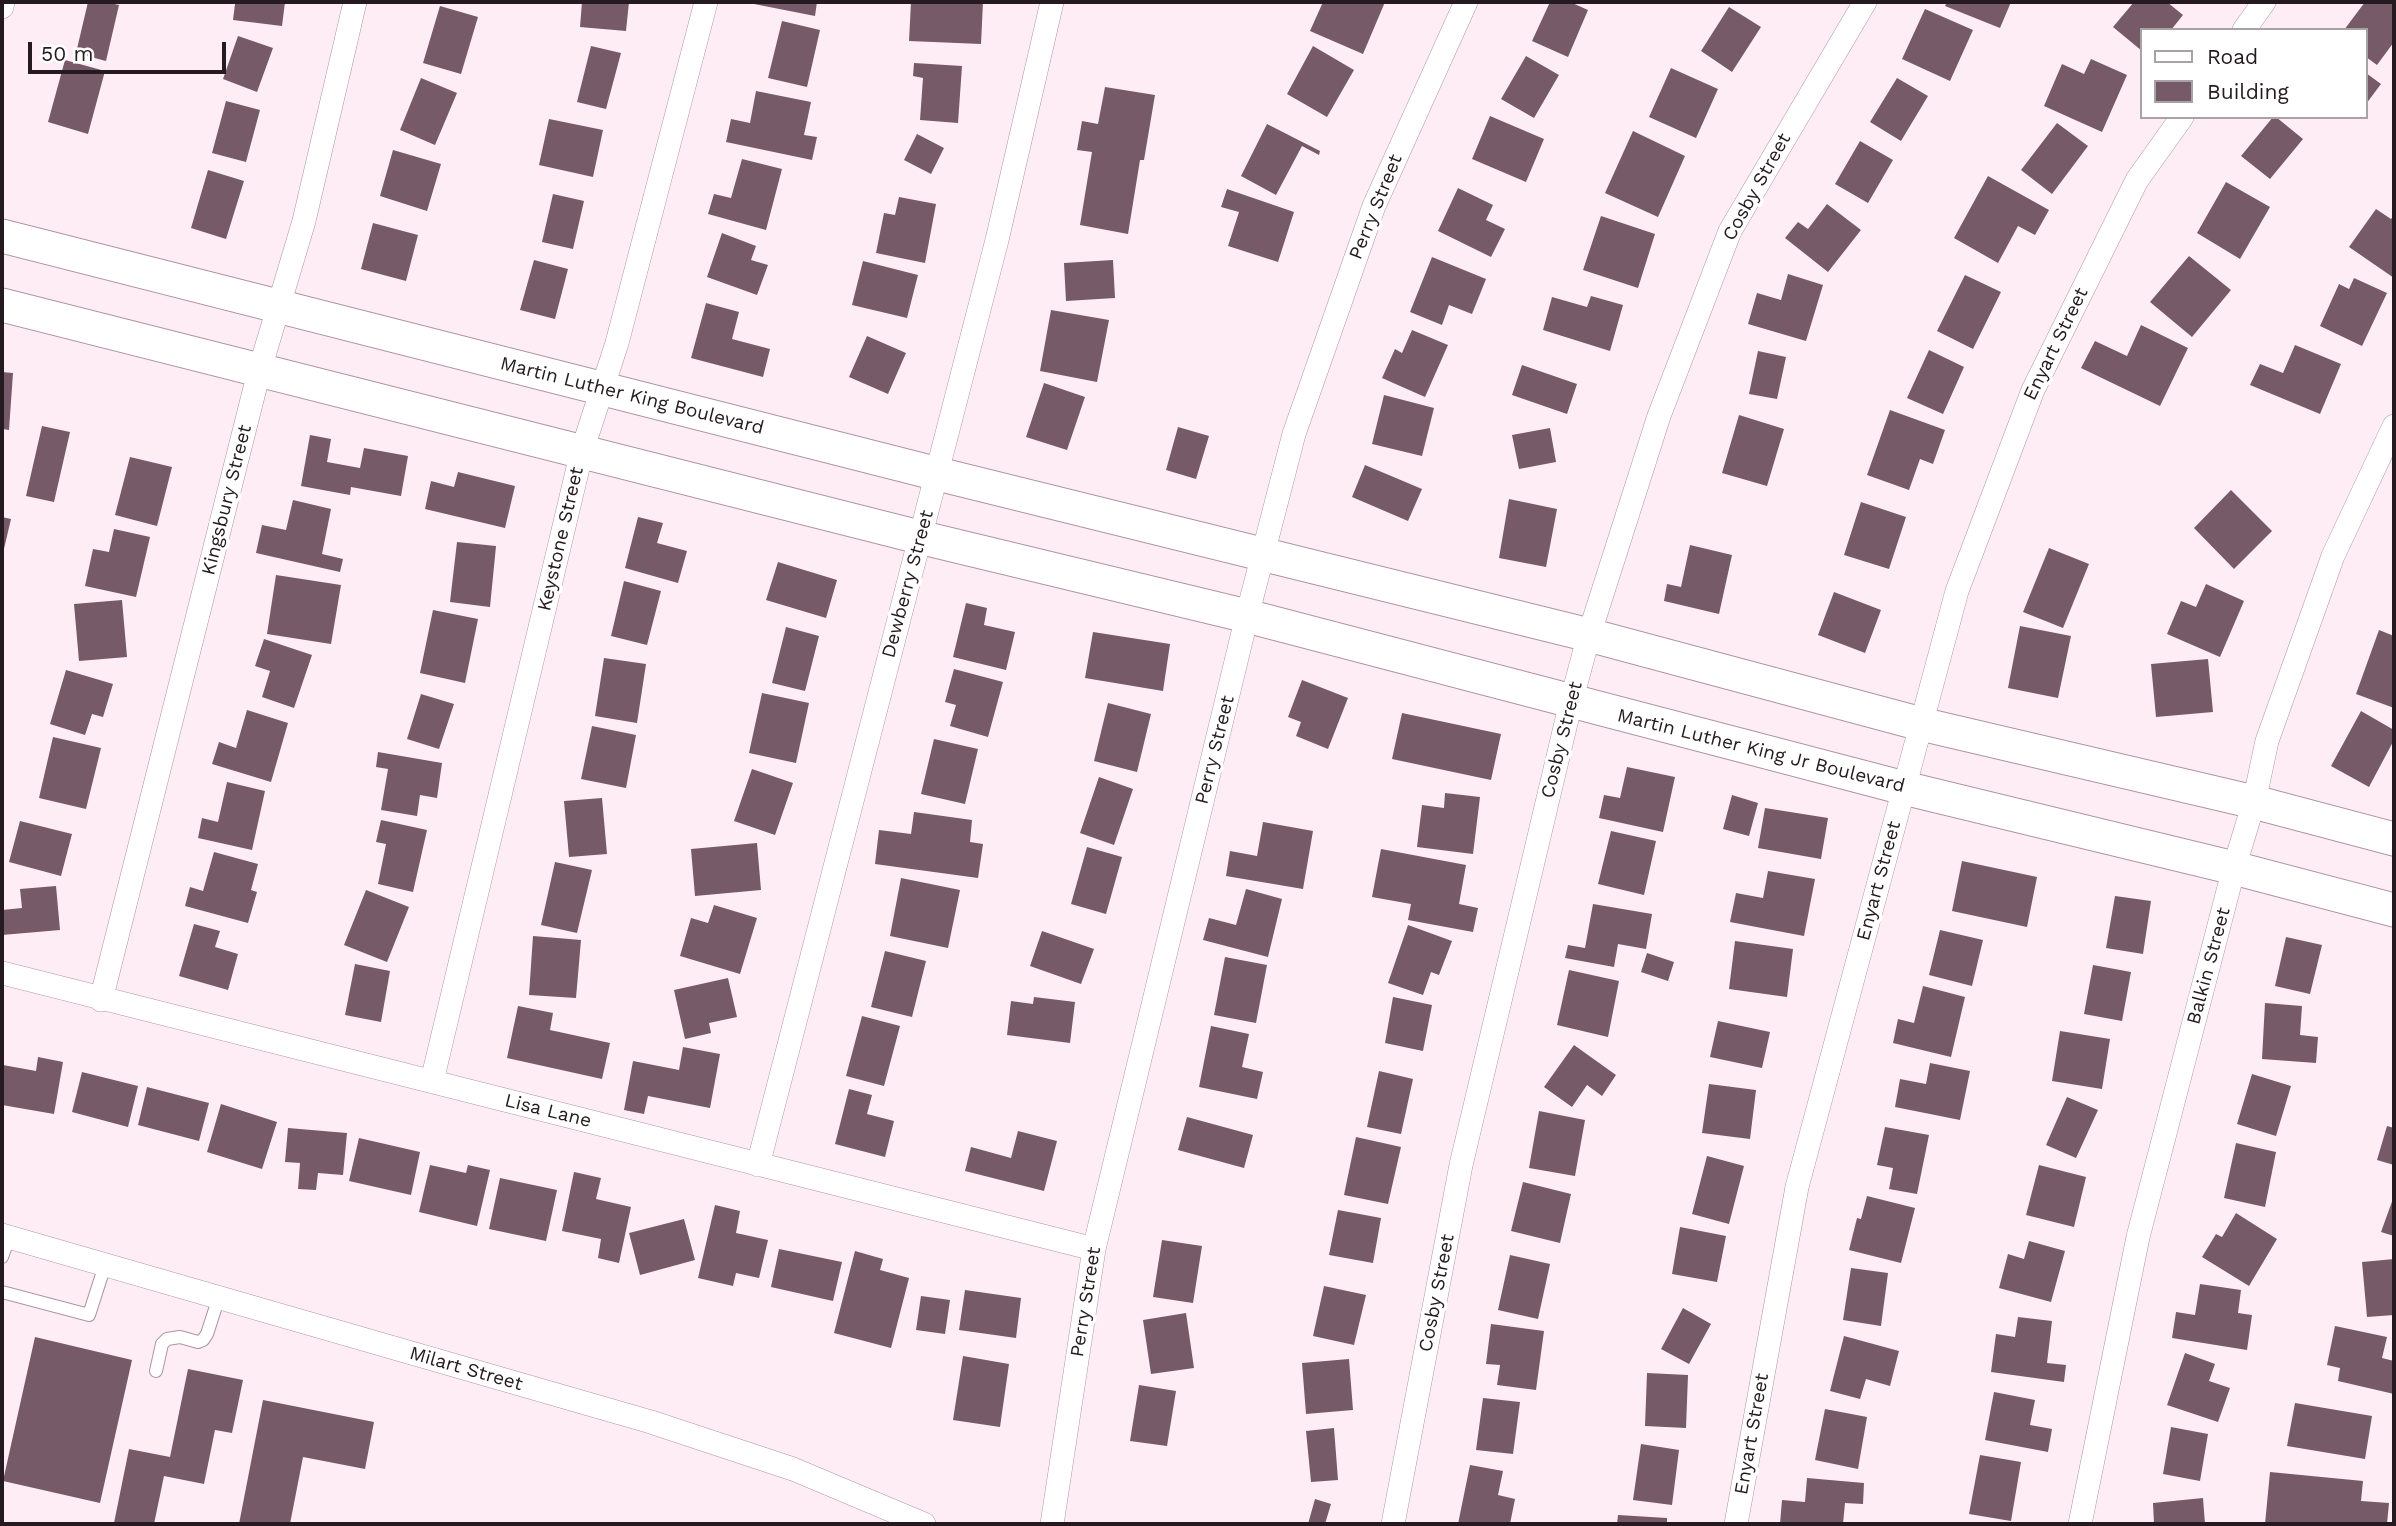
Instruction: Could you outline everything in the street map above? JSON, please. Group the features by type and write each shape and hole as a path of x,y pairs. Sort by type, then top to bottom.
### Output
{"main road":[{"name":"Martin Luther King Boulevard","path":"2,236 1263,554"},
{"path":"2,305 919,537"},
{"name":"Martin Luther King Jr Boulevard","path":"919,537 1247,616 1904,788 2394,910"},
{"path":"1263,554 1589,635 1921,724 2254,802 2394,839"}],"street":[{"path":"2,7 3,2"},
{"name":"Kingsbury Street","path":"102,1000 259,372 304,221 355,2"},
{"name":"Keystone Street","path":"432,1081 582,451 617,342 706,2"},
{"name":"Dewberry Street","path":"758,1165 919,537 938,474 997,240 1052,2"},
{"name":"Perry Street","path":"1052,1524 1094,1249 1247,616 1294,434 1374,206 1466,2"},
{"name":"Cosby Street","path":"1393,1524 1461,1165 1589,635 1659,416 1730,231 1865,2"},
{"path":"2245,28 2264,2"},
{"name":"Enyart Street","path":"1736,1524 1797,1187 1957,590 2033,390 2137,180 2181,119"},
{"name":"Balkin Street","path":"2080,1524 2138,1237 2234,868 2254,802 2267,741 2333,556 2394,426"},
{"name":"Lisa Lane","path":"2,973 1094,1249"},
{"name":"Milart Street","path":"4,1243 105,1265 651,1422 793,1469 923,1524"}],"lane":[{"path":"2,1292 89,1315 105,1265"},
{"path":"156,1371 162,1344 167,1339 180,1337 198,1342 203,1340 219,1297"}],"building":[{"path":"88,2 119,5 106,61 76,53"},
{"path":"228,2 285,2 282,26 233,20 235,4"},
{"path":"582,2 629,2 626,31 580,27"},
{"path":"817,2 815,16 754,4"},
{"path":"911,2 983,2 981,44 909,41"},
{"path":"1323,2 1385,2 1363,54 1310,31"},
{"path":"1550,2 1570,2 1588,10 1568,57 1532,41"},
{"path":"1947,2 2011,2 2000,28 1945,6"},
{"path":"2134,2 2167,2 2183,15 2173,28 2140,28 2140,49 2113,27"},
{"path":"2365,2 2394,4 2394,42 2377,65 2368,58 2368,28 2346,28"},
{"path":"440,6 478,17 461,74 423,63"},
{"path":"1729,7 1761,27 1732,72 1701,51"},
{"path":"1925,9 1973,30 1950,81 1902,59"},
{"path":"782,21 820,30 807,87 768,78"},
{"path":"238,36 273,48 257,92 223,79"},
{"path":"591,46 621,53 606,109 577,102"},
{"path":"1313,46 1354,70 1327,117 1287,94"},
{"path":"1526,56 1559,75 1534,118 1501,99"},
{"path":"2091,59 2127,75 2102,132 2044,106 2062,64 2084,74"},
{"path":"65,60 105,71 88,134 48,122"},
{"path":"914,63 962,66 958,123 920,120 923,78 913,76"},
{"path":"1671,68 1718,89 1696,138 1649,117"},
{"path":"2368,74 2381,84 2368,101"},
{"path":"421,78 457,93 435,145 400,130"},
{"path":"1897,78 1928,96 1901,141 1870,122"},
{"path":"1105,87 1155,95 1144,160 1140,160 1128,234 1080,225 1092,152 1077,150 1082,121 1098,124"},
{"path":"756,91 811,102 804,135 817,137 812,160 726,142 731,119 750,123"},
{"path":"226,101 260,110 246,162 212,153"},
{"path":"1490,116 1544,139 1526,182 1472,159"},
{"path":"549,119 603,130 593,177 539,165"},
{"path":"2271,119 2278,119 2303,139 2270,179 2241,156"},
{"path":"2057,123 2088,146 2052,194 2021,170"},
{"path":"1267,124 1320,151 1319,155 1302,146 1276,195 1241,176"},
{"path":"1633,131 1685,156 1658,217 1605,193"},
{"path":"917,134 944,148 931,174 904,160"},
{"path":"1860,141 1893,160 1868,203 1835,184"},
{"path":"393,150 441,164 427,211 380,196"},
{"path":"742,159 782,169 766,230 708,214 714,194 731,198"},
{"path":"208,170 244,181 226,239 191,228"},
{"path":"1988,176 2049,210 2035,235 2018,226 1998,263 1954,238"},
{"path":"2226,182 2270,207 2240,259 2197,233"},
{"path":"1458,188 1493,205 1486,220 1505,229 1491,257 1438,231"},
{"path":"1227,189 1294,212 1278,262 1228,246 1239,212 1221,207"},
{"path":"553,194 584,201 573,249 542,242"},
{"path":"899,197 936,204 925,263 876,253 884,213 895,215"},
{"path":"1827,204 1861,230 1828,272 1785,238 1798,222 1808,229"},
{"path":"2376,209 2391,219 2394,215 2394,278 2349,247"},
{"path":"1601,216 1655,234 1638,288 1583,270"},
{"path":"373,223 418,235 406,281 361,269"},
{"path":"722,233 756,246 751,260 768,265 757,295 707,277"},
{"path":"2189,256 2231,290 2192,337 2150,302"},
{"path":"1432,257 1486,279 1472,314 1449,305 1442,325 1410,312"},
{"path":"534,260 568,269 555,319 520,310"},
{"path":"1113,260 1115,298 1066,301 1064,263"},
{"path":"863,261 918,275 907,318 852,305"},
{"path":"1788,274 1823,285 1806,341 1748,324 1757,293 1781,300"},
{"path":"1965,275 2001,292 1973,349 1937,331"},
{"path":"2354,278 2387,293 2362,346 2320,326 2339,284 2349,289"},
{"path":"1591,296 1623,305 1610,351 1543,330 1552,297 1587,307"},
{"path":"706,303 739,312 732,339 770,349 763,377 691,358"},
{"path":"1051,310 1109,320 1097,382 1040,371"},
{"path":"2141,325 2188,348 2160,406 2081,368 2095,341 2127,356"},
{"path":"1412,330 1448,345 1425,397 1382,378 1395,349 1402,353"},
{"path":"867,336 906,353 888,394 849,377"},
{"path":"2295,345 2341,364 2320,414 2250,385 2260,364 2283,373"},
{"path":"1929,350 1964,367 1943,414 1907,398"},
{"path":"1758,351 1786,357 1777,399 1749,394"},
{"path":"1522,365 1577,384 1567,414 1512,395"},
{"path":"2,372 13,373 9,430 2,429"},
{"path":"1044,383 1085,397 1067,450 1026,437"},
{"path":"1384,395 1434,408 1422,456 1372,444"},
{"path":"1890,410 1945,430 1933,464 1920,459 1909,490 1867,475"},
{"path":"1739,415 1784,429 1767,486 1722,473"},
{"path":"42,426 70,432 54,502 26,496"},
{"path":"1178,427 1209,436 1196,479 1166,470"},
{"path":"1550,428 1556,462 1519,469 1512,435"},
{"path":"310,435 331,439 327,462 360,468 364,448 408,456 401,496 351,487 350,495 301,486"},
{"path":"130,457 172,467 157,526 115,515"},
{"path":"1365,465 1422,489 1408,521 1352,497"},
{"path":"458,472 515,486 505,528 425,509 431,481 454,487"},
{"path":"2231,490 2272,531 2234,569 2194,528"},
{"path":"1509,499 1557,509 1546,567 1499,558"},
{"path":"293,500 331,509 322,554 343,559 340,572 256,553 262,525 286,530"},
{"path":"1861,502 1906,517 1889,569 1844,555"},
{"path":"2,517 11,519 3,553 2,553"},
{"path":"638,517 663,523 657,543 687,551 678,583 625,568"},
{"path":"114,529 150,537 136,597 85,586 93,549 109,552"},
{"path":"457,542 496,546 490,607 450,602"},
{"path":"1690,545 1732,555 1719,614 1664,601 1667,584 1681,587"},
{"path":"2049,548 2089,564 2063,628 2023,612"},
{"path":"778,562 837,580 826,618 766,600"},
{"path":"276,575 341,585 331,644 267,634"},
{"path":"624,581 661,591 647,645 611,636"},
{"path":"2206,584 2244,601 2220,657 2167,634 2181,601 2196,607"},
{"path":"1834,592 1881,610 1865,653 1818,635"},
{"path":"122,600 127,657 79,661 74,604"},
{"path":"966,603 987,608 984,625 1015,632 1006,670 953,657"},
{"path":"433,610 478,619 465,683 420,673"},
{"path":"2020,626 2071,636 2058,698 2008,688"},
{"path":"786,627 819,636 805,691 772,683"},
{"path":"2379,630 2394,636 2394,708 2356,694"},
{"path":"1093,632 1170,644 1163,691 1085,678"},
{"path":"264,639 312,655 294,708 262,697 270,671 255,666"},
{"path":"604,658 646,664 637,723 595,716"},
{"path":"2208,659 2213,712 2156,717 2151,664"},
{"path":"954,669 1003,682 988,737 950,726 956,705 945,702"},
{"path":"66,670 113,684 103,717 92,714 85,735 50,724"},
{"path":"1302,680 1348,698 1328,749 1296,736 1301,722 1288,717"},
{"path":"762,693 809,703 796,763 749,753"},
{"path":"421,694 454,704 439,749 407,739"},
{"path":"1108,703 1151,714 1137,772 1094,761"},
{"path":"247,710 288,723 271,782 212,764 219,742 236,748"},
{"path":"2361,711 2394,730 2394,740 2369,787 2331,766"},
{"path":"1402,713 1501,734 1491,780 1392,759"},
{"path":"592,726 636,735 626,788 581,779"},
{"path":"53,737 101,748 86,809 39,798"},
{"path":"934,739 978,749 965,804 921,794"},
{"path":"378,752 442,763 437,798 420,795 417,816 381,810 388,769 376,767"},
{"path":"1627,767 1675,777 1663,832 1599,818 1604,795 1620,798"},
{"path":"752,769 793,783 775,835 734,821"},
{"path":"1099,777 1133,789 1114,845 1080,833"},
{"path":"227,782 265,791 252,850 198,838 202,818 218,822"},
{"path":"1445,793 1480,797 1473,854 1417,847 1422,805 1444,808"},
{"path":"1732,795 1758,803 1749,836 1723,829"},
{"path":"602,798 607,854 569,857 564,801"},
{"path":"1765,808 1828,818 1821,859 1758,848"},
{"path":"914,812 972,820 970,842 983,844 978,878 875,864 879,830 911,834"},
{"path":"381,820 427,830 413,892 378,884 386,844 376,842"},
{"path":"20,821 72,834 61,876 9,862"},
{"path":"1263,822 1313,831 1303,889 1226,876 1230,851 1257,856"},
{"path":"1611,831 1656,841 1644,895 1598,884"},
{"path":"757,843 761,890 695,896 691,849"},
{"path":"1087,847 1122,857 1106,914 1071,904"},
{"path":"1381,849 1466,865 1459,904 1478,908 1473,932 1408,920 1411,904 1372,897"},
{"path":"214,852 258,864 251,890 257,892 248,923 185,906 190,887 203,891"},
{"path":"1962,861 2037,877 2027,927 1952,911"},
{"path":"555,862 592,870 577,933 541,925"},
{"path":"1768,871 1815,879 1804,936 1730,922 1736,893 1763,898"},
{"path":"901,878 960,890 948,948 890,936"},
{"path":"56,886 60,930 2,935 2,910 22,908 20,889"},
{"path":"1246,889 1282,899 1268,957 1203,940 1209,918 1236,925"},
{"path":"366,890 409,907 387,962 344,945"},
{"path":"2115,896 2151,901 2143,954 2106,948"},
{"path":"1593,904 1652,914 1646,949 1618,944 1614,967 1565,958 1568,945 1585,948"},
{"path":"714,905 757,918 740,974 680,956 691,918 708,923"},
{"path":"194,924 220,931 215,947 238,954 228,990 179,976"},
{"path":"1408,925 1452,941 1439,975 1431,972 1423,995 1388,983"},
{"path":"1940,930 1983,940 1972,986 1929,975"},
{"path":"1042,931 1094,949 1081,984 1030,966"},
{"path":"533,936 581,940 576,998 529,995"},
{"path":"2286,937 2322,945 2310,994 2275,986"},
{"path":"1735,941 1793,949 1787,997 1729,989"},
{"path":"885,951 926,961 912,1017 871,1007"},
{"path":"1647,953 1674,962 1668,981 1641,972"},
{"path":"1225,957 1267,965 1256,1023 1214,1015"},
{"path":"355,964 390,971 381,1022 345,1015"},
{"path":"2093,965 2131,972 2122,1021 2084,1014"},
{"path":"1569,970 1619,981 1608,1037 1557,1025"},
{"path":"728,978 737,1017 709,1023 711,1033 685,1039 674,990"},
{"path":"1923,986 1965,997 1951,1057 1893,1043 1898,1019 1914,1023"},
{"path":"1034,997 1075,1002 1070,1043 1007,1035 1011,1001 1033,1004"},
{"path":"1393,997 1432,1005 1423,1051 1385,1043"},
{"path":"2265,1003 2302,1006 2300,1035 2318,1037 2316,1063 2262,1059"},
{"path":"518,1006 553,1013 550,1030 610,1043 602,1079 507,1058"},
{"path":"862,1016 900,1026 884,1086 846,1076"},
{"path":"1718,1021 1770,1032 1762,1068 1710,1057"},
{"path":"1211,1026 1249,1034 1242,1067 1263,1072 1257,1099 1199,1087"},
{"path":"2060,1031 2110,1039 2102,1089 2052,1081"},
{"path":"1574,1045 1616,1075 1602,1096 1587,1085 1572,1107 1544,1087"},
{"path":"683,1047 720,1054 710,1108 648,1096 644,1114 624,1110 633,1061 679,1070"},
{"path":"38,1057 63,1062 54,1114 2,1105 3,1065 36,1071"},
{"path":"1930,1063 1970,1071 1960,1120 1895,1107 1900,1079 1926,1084"},
{"path":"1379,1071 1413,1079 1401,1134 1367,1127"},
{"path":"82,1072 138,1086 128,1127 72,1112"},
{"path":"2252,1074 2291,1086 2276,1136 2237,1124"},
{"path":"1709,1084 1756,1090 1750,1139 1702,1133"},
{"path":"147,1087 209,1103 199,1141 138,1125"},
{"path":"849,1089 872,1095 867,1114 894,1121 885,1157 835,1144"},
{"path":"2067,1097 2098,1110 2076,1158 2046,1145"},
{"path":"221,1104 277,1122 262,1169 207,1152"},
{"path":"1539,1111 1585,1120 1575,1176 1529,1168"},
{"path":"1187,1117 1253,1135 1244,1168 1178,1150"},
{"path":"2387,1126 2394,1128 2394,1165 2377,1160"},
{"path":"1885,1127 1929,1135 1917,1194 1889,1189 1893,1168 1877,1165"},
{"path":"288,1128 347,1133 343,1175 318,1173 316,1190 298,1189 300,1163 285,1162"},
{"path":"1018,1131 1057,1141 1044,1191 965,1171 971,1147 1011,1158"},
{"path":"1356,1137 1401,1147 1388,1204 1344,1195"},
{"path":"359,1138 420,1152 411,1195 349,1181"},
{"path":"2236,1143 2276,1152 2265,1207 2224,1198"},
{"path":"1707,1156 1744,1166 1729,1224 1692,1214"},
{"path":"430,1165 466,1173 468,1165 490,1170 477,1226 419,1212"},
{"path":"2039,1165 2086,1177 2074,1227 2026,1215"},
{"path":"574,1172 601,1178 596,1199 631,1207 619,1263 598,1258 601,1239 562,1231"},
{"path":"500,1178 557,1190 546,1241 489,1229"},
{"path":"1523,1182 1571,1194 1560,1243 1511,1231"},
{"path":"1867,1196 1915,1208 1901,1263 1849,1250 1857,1218 1861,1219"},
{"path":"2394,1196 2394,1236 2381,1232"},
{"path":"715,1205 740,1211 736,1233 768,1240 759,1278 736,1273 733,1286 698,1278"},
{"path":"1338,1210 1381,1218 1373,1263 1329,1255"},
{"path":"2236,1213 2277,1239 2249,1286 2202,1257 2216,1234 2222,1237"},
{"path":"684,1219 695,1260 640,1275 629,1233"},
{"path":"1680,1227 1726,1236 1717,1282 1672,1274"},
{"path":"1162,1240 1202,1246 1193,1303 1153,1297"},
{"path":"2029,1241 2065,1251 2051,1302 1999,1288 2008,1254 2024,1259"},
{"path":"779,1249 842,1262 833,1301 771,1287"},
{"path":"855,1251 883,1259 880,1270 909,1278 891,1348 834,1333"},
{"path":"1510,1255 1550,1264 1538,1319 1498,1310"},
{"path":"2394,1259 2394,1315 2367,1317 2362,1262"},
{"path":"1851,1268 1888,1273 1881,1326 1843,1320"},
{"path":"2200,1284 2241,1290 2238,1313 2252,1315 2247,1350 2172,1338 2176,1312 2195,1315"},
{"path":"1324,1286 1366,1295 1354,1345 1313,1336"},
{"path":"965,1290 1021,1298 1016,1338 959,1330"},
{"path":"921,1296 950,1300 945,1334 916,1330"},
{"path":"1683,1308 1711,1324 1689,1364 1661,1349"},
{"path":"1186,1313 1194,1368 1151,1374 1143,1320"},
{"path":"2018,1317 2052,1321 2047,1363 2066,1365 2064,1382 1991,1372 1996,1334 2015,1337"},
{"path":"1491,1324 1544,1331 1536,1390 1497,1385 1500,1365 1486,1364"},
{"path":"2335,1326 2387,1337 2382,1358 2394,1361 2394,1394 2338,1381 2340,1368 2327,1365"},
{"path":"1844,1336 1899,1351 1890,1386 1866,1379 1860,1399 1830,1391"},
{"path":"35,1337 132,1360 100,1503 3,1481"},
{"path":"2185,1353 2215,1364 2209,1381 2230,1388 2218,1422 2167,1405"},
{"path":"963,1356 1009,1364 1000,1427 953,1420"},
{"path":"1349,1359 1353,1410 1306,1414 1302,1363"},
{"path":"188,1369 243,1380 232,1433 215,1430 204,1484 164,1476 154,1524 114,1523 129,1449 170,1457"},
{"path":"1647,1373 1688,1375 1686,1428 1645,1426"},
{"path":"1139,1385 1176,1391 1167,1446 1130,1441"},
{"path":"1994,1392 2035,1400 2030,1425 2052,1429 2048,1452 1985,1440"},
{"path":"1483,1398 1520,1402 1513,1454 1476,1450"},
{"path":"263,1400 374,1422 365,1469 303,1457 290,1524 239,1524"},
{"path":"2295,1403 2372,1416 2365,1459 2287,1446"},
{"path":"1825,1409 1867,1417 1858,1469 1815,1460"},
{"path":"2171,1427 2208,1434 2200,1481 2163,1474"},
{"path":"1334,1428 1338,1480 1311,1482 1306,1431"},
{"path":"1641,1444 1679,1450 1672,1505 1633,1500"},
{"path":"1980,1455 2021,1462 2011,1521 1969,1514"},
{"path":"1470,1465 1503,1471 1498,1495 1515,1499 1510,1524 1458,1524"},
{"path":"2270,1472 2363,1481 2361,1501 2389,1503 2387,1524 2265,1524"},
{"path":"1807,1478 1864,1483 1863,1504 1845,1503 1843,1524 1780,1524 1782,1500 1805,1502"},
{"path":"2203,1498 2205,1524 2154,1524 2153,1503"},
{"path":"1315,1499 1331,1504 1325,1524 1308,1524"},
{"path":"1618,1515 1667,1518 1667,1524 1617,1524"}]}
